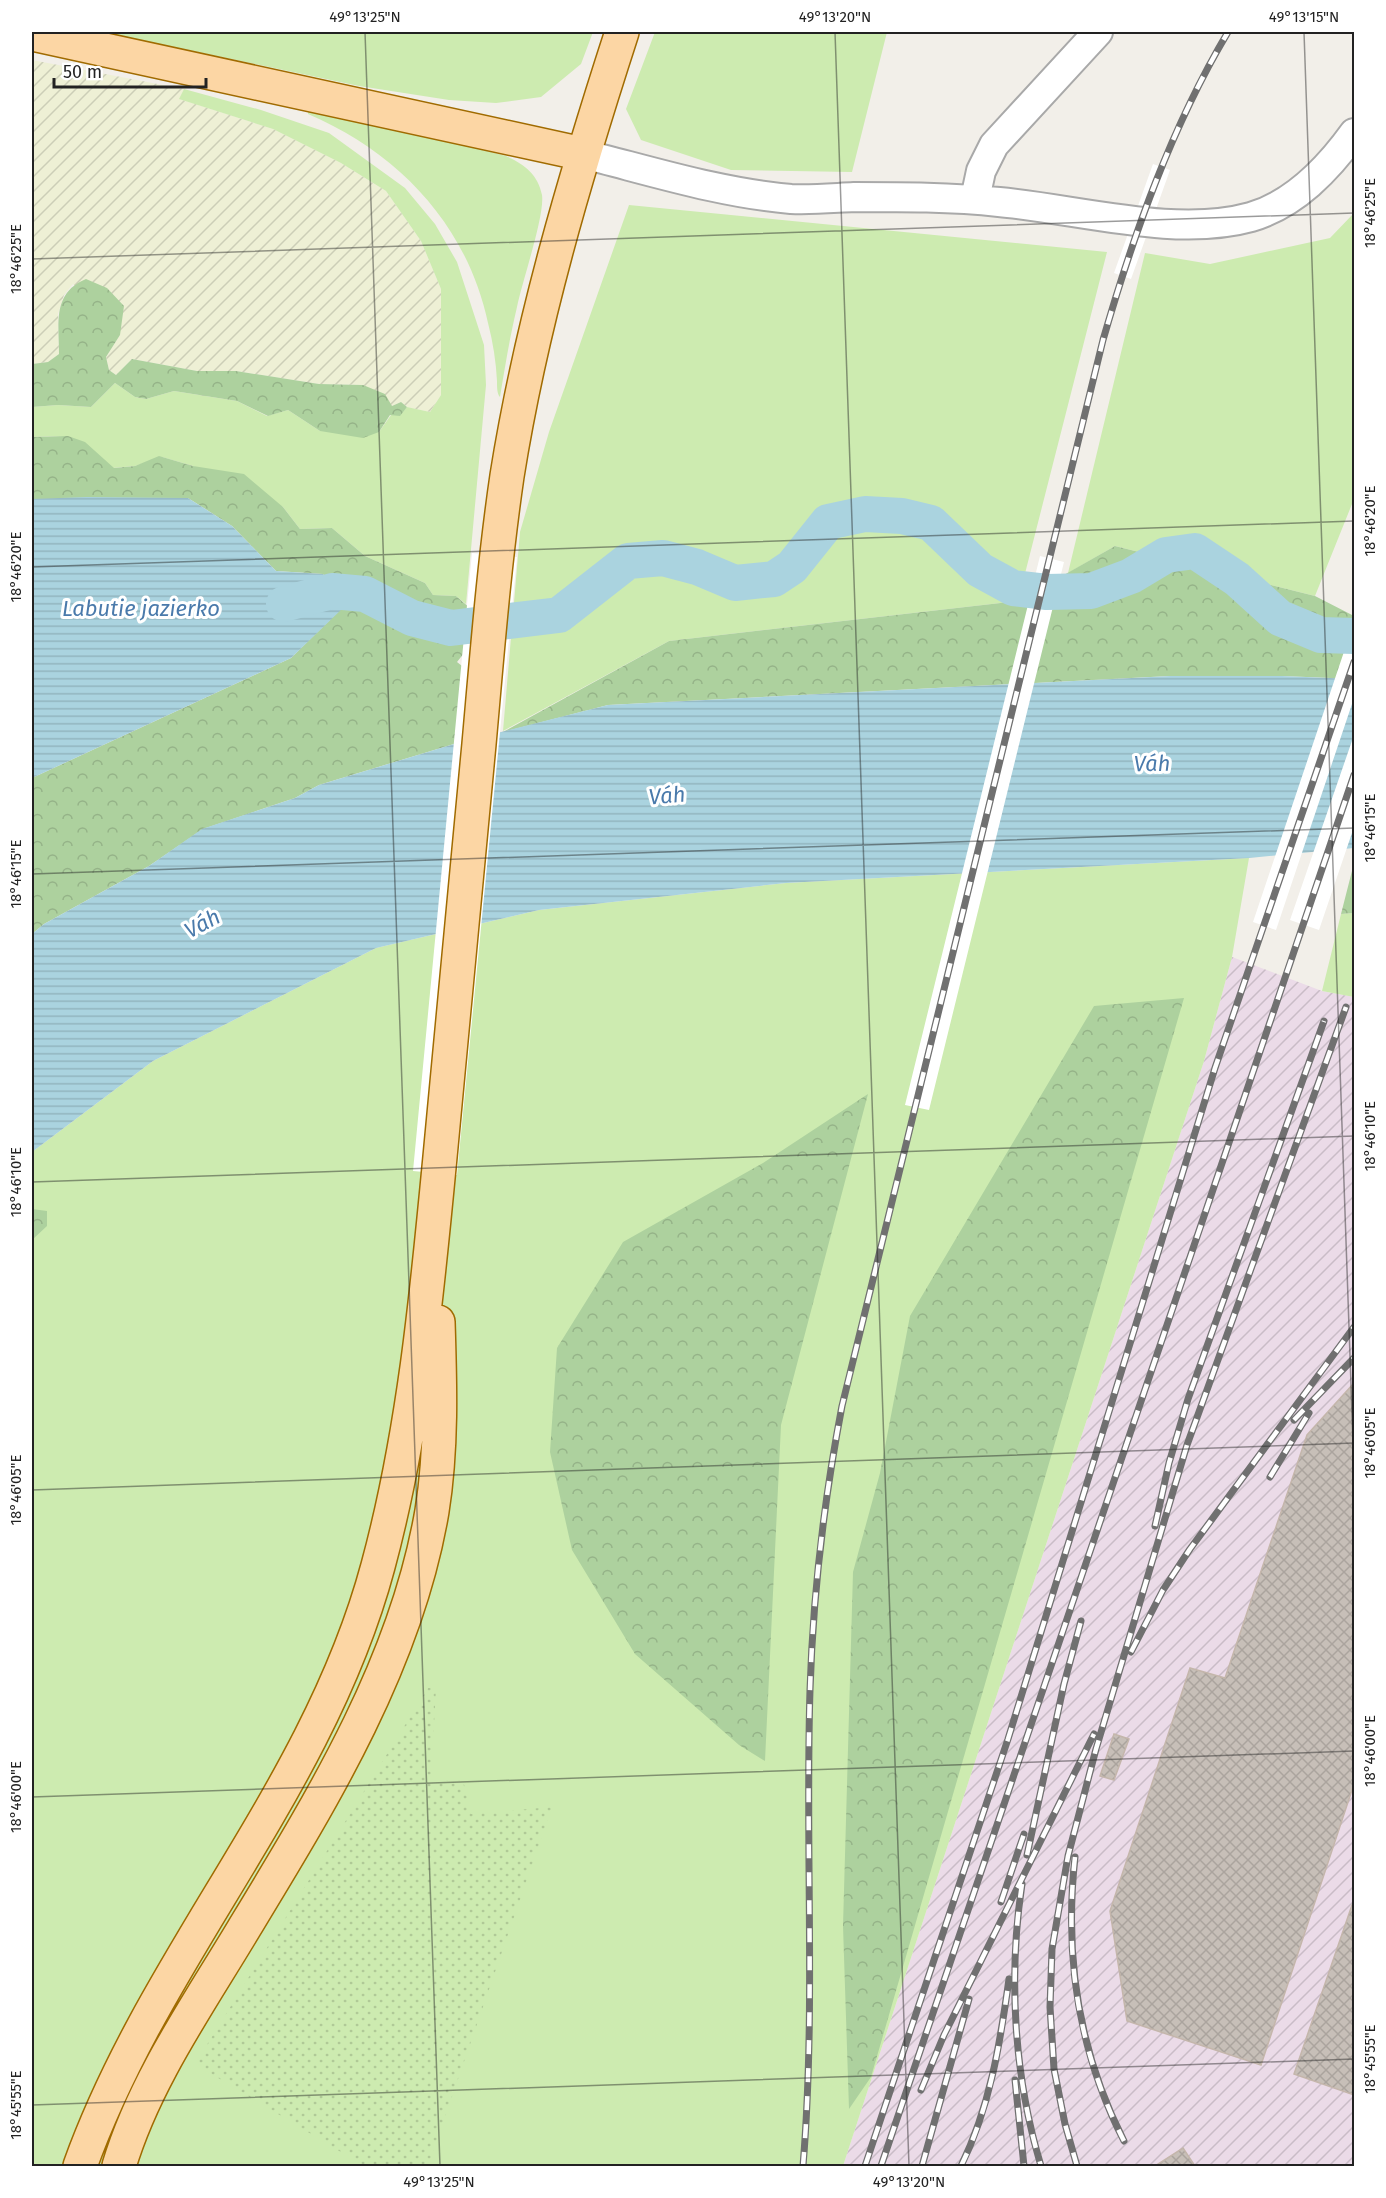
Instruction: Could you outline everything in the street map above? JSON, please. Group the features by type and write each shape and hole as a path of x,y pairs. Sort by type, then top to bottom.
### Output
{"main road":[{"path":"80,2166 111,2087 145,2021 254,1843 318,1727 361,1621 378,1566 408,1433 434,1233 497,555 508,473 548,281 583,154 622,32"},
{"path":"32,34 583,154"},
{"path":"120,2164 173,2045 296,1841 353,1738 406,1608 421,1560 432,1510 440,1370 434,1233"}],"street":[{"path":"975,199 981,171 993,145 1098,32"},
{"path":"583,154 720,188 771,196 975,199 1046,206 1156,223 1223,223 1252,216 1285,202 1313,181 1338,156 1354,133"}],"shaded area":[{"path":"1232,957 1322,991 1354,997 1354,2166 843,2166 1204,1061"}],"green space":[{"path":"103,32 593,32 581,64 541,97 496,103 449,100 359,86"},
{"path":"655,32 887,32 852,172 731,170 641,140 626,109"},
{"path":"32,60 184,89 180,99 273,129 341,163 386,191 421,241 441,289 441,395 430,412 407,407 401,402 392,406 363,385 319,384 236,371 197,371 132,359 116,375 109,370 106,357 120,335 73,284 64,295 58,314 59,354 48,362 32,364"},
{"path":"184,89 261,110 329,133 405,188 435,224 457,262 484,345 486,385 466,604 456,596 433,595 425,583 365,556 332,528 300,529 283,507 193,466 162,457 135,466 113,468 77,440 32,437 32,407 58,405 91,407 115,383 135,397 146,399 174,391 237,401 267,416 288,410 320,431 379,432 391,415 400,415 407,407 430,412 441,395 441,289 421,241 386,191 341,163 273,129 179,99"},
{"path":"277,102 330,110 506,156 524,166 534,176 542,195 542,205 537,233 514,318 500,397 497,390 491,337 478,287 464,254 446,224 424,196 372,149 308,112"},
{"path":"629,205 1107,252 1018,601 669,641 503,731 520,532 549,432"},
{"path":"1354,213 1354,499 1315,596 1115,546 1068,573 1145,253 1210,264 1330,238"},
{"path":"86,279 107,288 124,306 120,335 106,357 109,370 116,375 132,359 197,371 236,371 319,384 363,385 385,394 392,406 401,402 407,407 400,416 390,415 379,432 363,438 320,431 288,410 268,416 237,401 174,391 146,399 135,397 115,383 91,407 58,405 32,407 32,364 48,362 59,354 59,320 63,301 67,292"},
{"path":"68,436 85,442 114,468 135,466 159,456 193,466 244,474 283,507 300,529 332,528 365,556 425,583 433,595 456,596 471,609 463,621 472,643 457,662 467,670 454,744 319,785 295,798 203,829 149,866 44,924 32,934 32,778 291,658 342,608 323,574 276,571 232,526 188,498 32,499 32,437"},
{"path":"1115,546 1315,596 1354,616 1354,679 1282,676 1170,676 608,705 503,732 669,641 1018,601"},
{"path":"1249,858 1232,957 1204,1061 843,2166 32,2166 32,1152 153,1061 376,948 539,910 786,883"},
{"path":"1354,863 1354,913 1341,914"},
{"path":"1354,913 1354,997 1322,991 1341,914"},
{"path":"1184,998 871,2077 849,2109 843,1926 853,1572 880,1473 910,1316 1094,1006"},
{"path":"868,1094 781,1425 765,1761 739,1745 635,1654 572,1550 550,1452 557,1348 623,1242 763,1163"},
{"path":"32,1209 47,1211 47,1226 32,1240"},
{"path":"428,1688 436,1688 431,1781 463,1780 471,1814 552,1807 428,2166 364,2166 195,2064"}],"water":[{"name":"Labutie jazierko","path":"188,498 232,526 276,571 323,574 343,608 291,658 32,778 32,499"},
{"name":"Váh","path":"1170,676 1282,676 1354,679 1354,848 1249,858 786,883 539,910 376,948 153,1061 32,1152 32,934 44,924 149,866 202,829 295,798 319,785 454,744 608,705"}],"pier":[{"path":"1153,164 1170,170 1131,279 1114,273"},
{"path":"472,553 517,557 457,1175 413,1171"},
{"path":"1040,556 1064,562 929,1110 905,1105"},
{"path":"1354,622 1354,698 1276,930 1253,922"},
{"path":"1354,735 1354,827 1319,930 1290,920"}],"building":[{"path":"1354,1383 1354,1784 1261,2065 1127,2021 1110,1911 1190,1668 1225,1678 1307,1435"},
{"path":"1114,1734 1129,1739 1114,1780 1100,1776"},
{"path":"1352,1905 1354,1905 1354,2095 1294,2074"},
{"path":"1183,2148 1195,2166 1155,2166"}],"waterway":[{"path":"284,604 332,591 365,594 412,618 451,628 559,615 628,561 663,558 697,567 735,583 774,579 792,567 828,522 865,514 902,516 931,523 980,570 1013,588 1047,592 1091,591 1131,576 1166,555 1195,551 1237,579 1280,618 1321,635 1354,636"}],"railway":[{"path":"803,2166 810,1988 811,1654 820,1547 842,1406 1103,340 1141,221 1156,182 1189,106 1228,32"},
{"path":"865,2166 1008,1739 1215,1068 1354,662"},
{"path":"881,2166 1354,775"},
{"path":"1077,2166 1065,2124 1054,2069 1050,2007 1052,1949 1068,1856 1096,1749 1187,1445 1346,1007"},
{"path":"1155,1526 1169,1463 1188,1399 1324,1021"},
{"path":"1131,1652 1163,1590 1190,1549 1354,1327"},
{"path":"1294,1420 1354,1358"},
{"path":"1270,1477 1309,1413"},
{"path":"1027,1855 1064,1684 1081,1621"},
{"path":"921,2090 944,2035 1094,1734"},
{"path":"1001,1902 1024,1834"},
{"path":"1075,1857 1072,1931 1078,2003 1095,2073 1124,2141"},
{"path":"1022,1884 1015,1955 1016,2026 1025,2097 1041,2166"},
{"path":"961,2166 987,2098 998,2051 1009,1979"},
{"path":"922,2166 969,1999"},
{"path":"1015,2080 1024,2166"}]}
